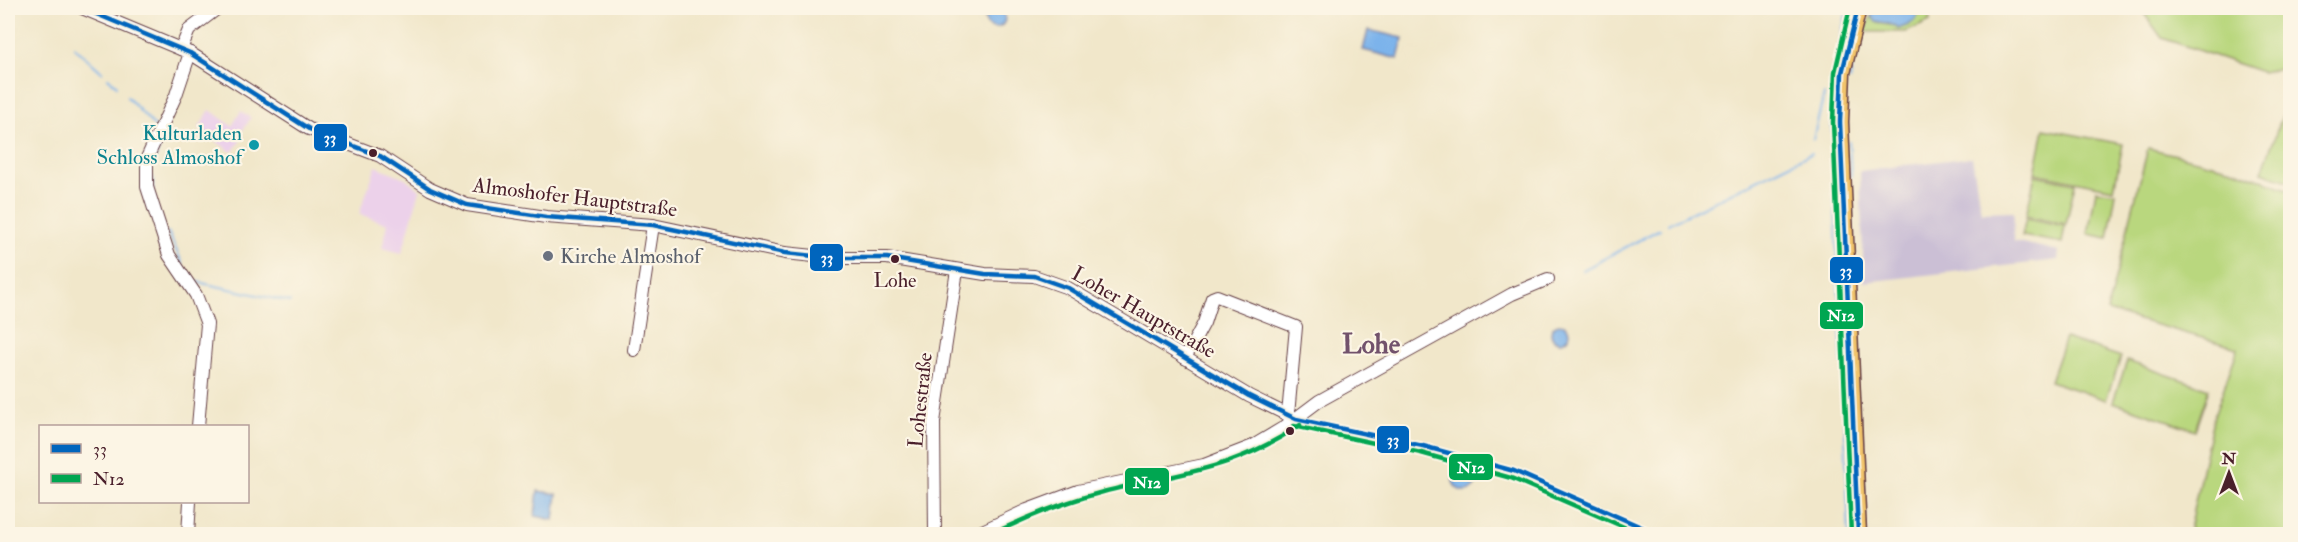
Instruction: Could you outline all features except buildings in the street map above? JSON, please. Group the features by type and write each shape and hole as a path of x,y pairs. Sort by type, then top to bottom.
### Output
{"main road":[{"path":"1858,8 1842,73 1840,122 1858,534"}],"street":[{"name":"Almoshofer Hauptstraße","path":"82,8 186,51 309,129 380,156 430,189 467,205 546,217 653,225 785,253"},
{"path":"198,425 208,336 205,317 189,282 169,255 147,187 147,158 176,95 189,30 218,8"},
{"path":"634,350 653,225"},
{"name":"Loher Hauptstraße","path":"785,253 832,258 887,258 957,270 1034,276 1050,280 1249,396 1292,417"},
{"name":"Lohestraße","path":"935,534 934,422 957,270"},
{"path":"976,534 1027,510 1078,491 1221,459 1259,443 1292,417 1328,396 1512,294 1548,279"},
{"path":"1185,358 1204,323 1212,298 1217,296 1296,327 1292,417"},
{"path":"188,534 190,503"}],"shaded area":[{"path":"210,110 232,126 241,111 251,118 237,138 241,140 232,152 198,129"},
{"path":"1972,157 1981,212 2014,211 2013,241 2059,251 2058,260 1864,282 1860,171"},
{"path":"376,166 405,178 420,190 402,253 382,248 388,224 359,214"}],"green space":[{"path":"1920,8 1928,8 1930,21 1906,32 1864,32 1871,16 1882,24 1894,25 1919,15"},
{"path":"2140,8 2290,8 2290,66 2262,72 2162,38"},
{"path":"2290,94 2290,182 2262,172"},
{"path":"2044,129 2123,144 2114,189 2035,173"},
{"path":"2148,148 2233,169 2290,190 2290,534 2188,534 2213,419 2238,348 2107,311"},
{"path":"2035,175 2075,183 2066,224 2026,216"},
{"path":"2096,190 2116,193 2108,238 2088,234"},
{"path":"2026,218 2065,226 2062,243 2022,236"},
{"path":"2065,338 2121,357 2106,400 2050,381"},
{"path":"2127,361 2209,389 2195,430 2113,402"}],"water":[{"path":"991,8 999,8 1005,14 1005,22 999,28 991,28 985,22 985,14"},
{"path":"1873,8 1920,8 1913,22 1898,29 1896,26 1876,21 1871,16"},
{"path":"1368,30 1403,38 1398,59 1363,50"},
{"path":"1556,324 1564,324 1569,329 1567,340 1556,342 1551,337 1551,329"},
{"path":"1465,467 1473,471 1477,479 1473,487 1465,491 1457,487 1453,479 1457,471"},
{"path":"538,491 557,494 554,520 535,516"}],"waterway":[{"path":"1832,132 1834,72 1846,14"},
{"path":"74,47 102,72"},
{"path":"1850,80 1852,65"},
{"path":"108,78 117,86"},
{"path":"1813,139 1824,95"},
{"path":"127,97 155,127"},
{"path":"1849,142 1851,176"},
{"path":"153,165 161,143"},
{"path":"1833,151 1835,205"},
{"path":"1668,224 1812,153"},
{"path":"153,177 153,189"},
{"path":"1835,208 1842,363"},
{"path":"1583,270 1660,229"},
{"path":"168,232 183,265"},
{"path":"197,282 290,302"},
{"path":"1844,405 1849,534"}],"transit line":[{"name":"33","path":"82,8 190,53 309,129 380,156 430,189 467,205 546,217 653,225 785,253 833,258 887,258 985,274 1034,276 1068,288 1249,396 1296,419 1423,446 1514,471 1657,534"},
{"name":"N12","path":"1850,8 1835,72 1833,122 1851,534"},
{"name":"33","path":"1858,8 1842,73 1840,122 1858,534"},
{"name":"N12","path":"992,534 1046,510 1088,496 1228,462 1275,441 1300,425"},
{"name":"N12","path":"1294,426 1421,453 1511,478 1640,534"}],"place":[{"name":"Kulturladen Schloss Almoshof","path":"254,145"},
{"name":"Kirche Almoshof","path":"548,256"},
{"name":"Lohe","path":"895,259"}],"district":[{"name":"Lohe","path":"1371,344"}]}
